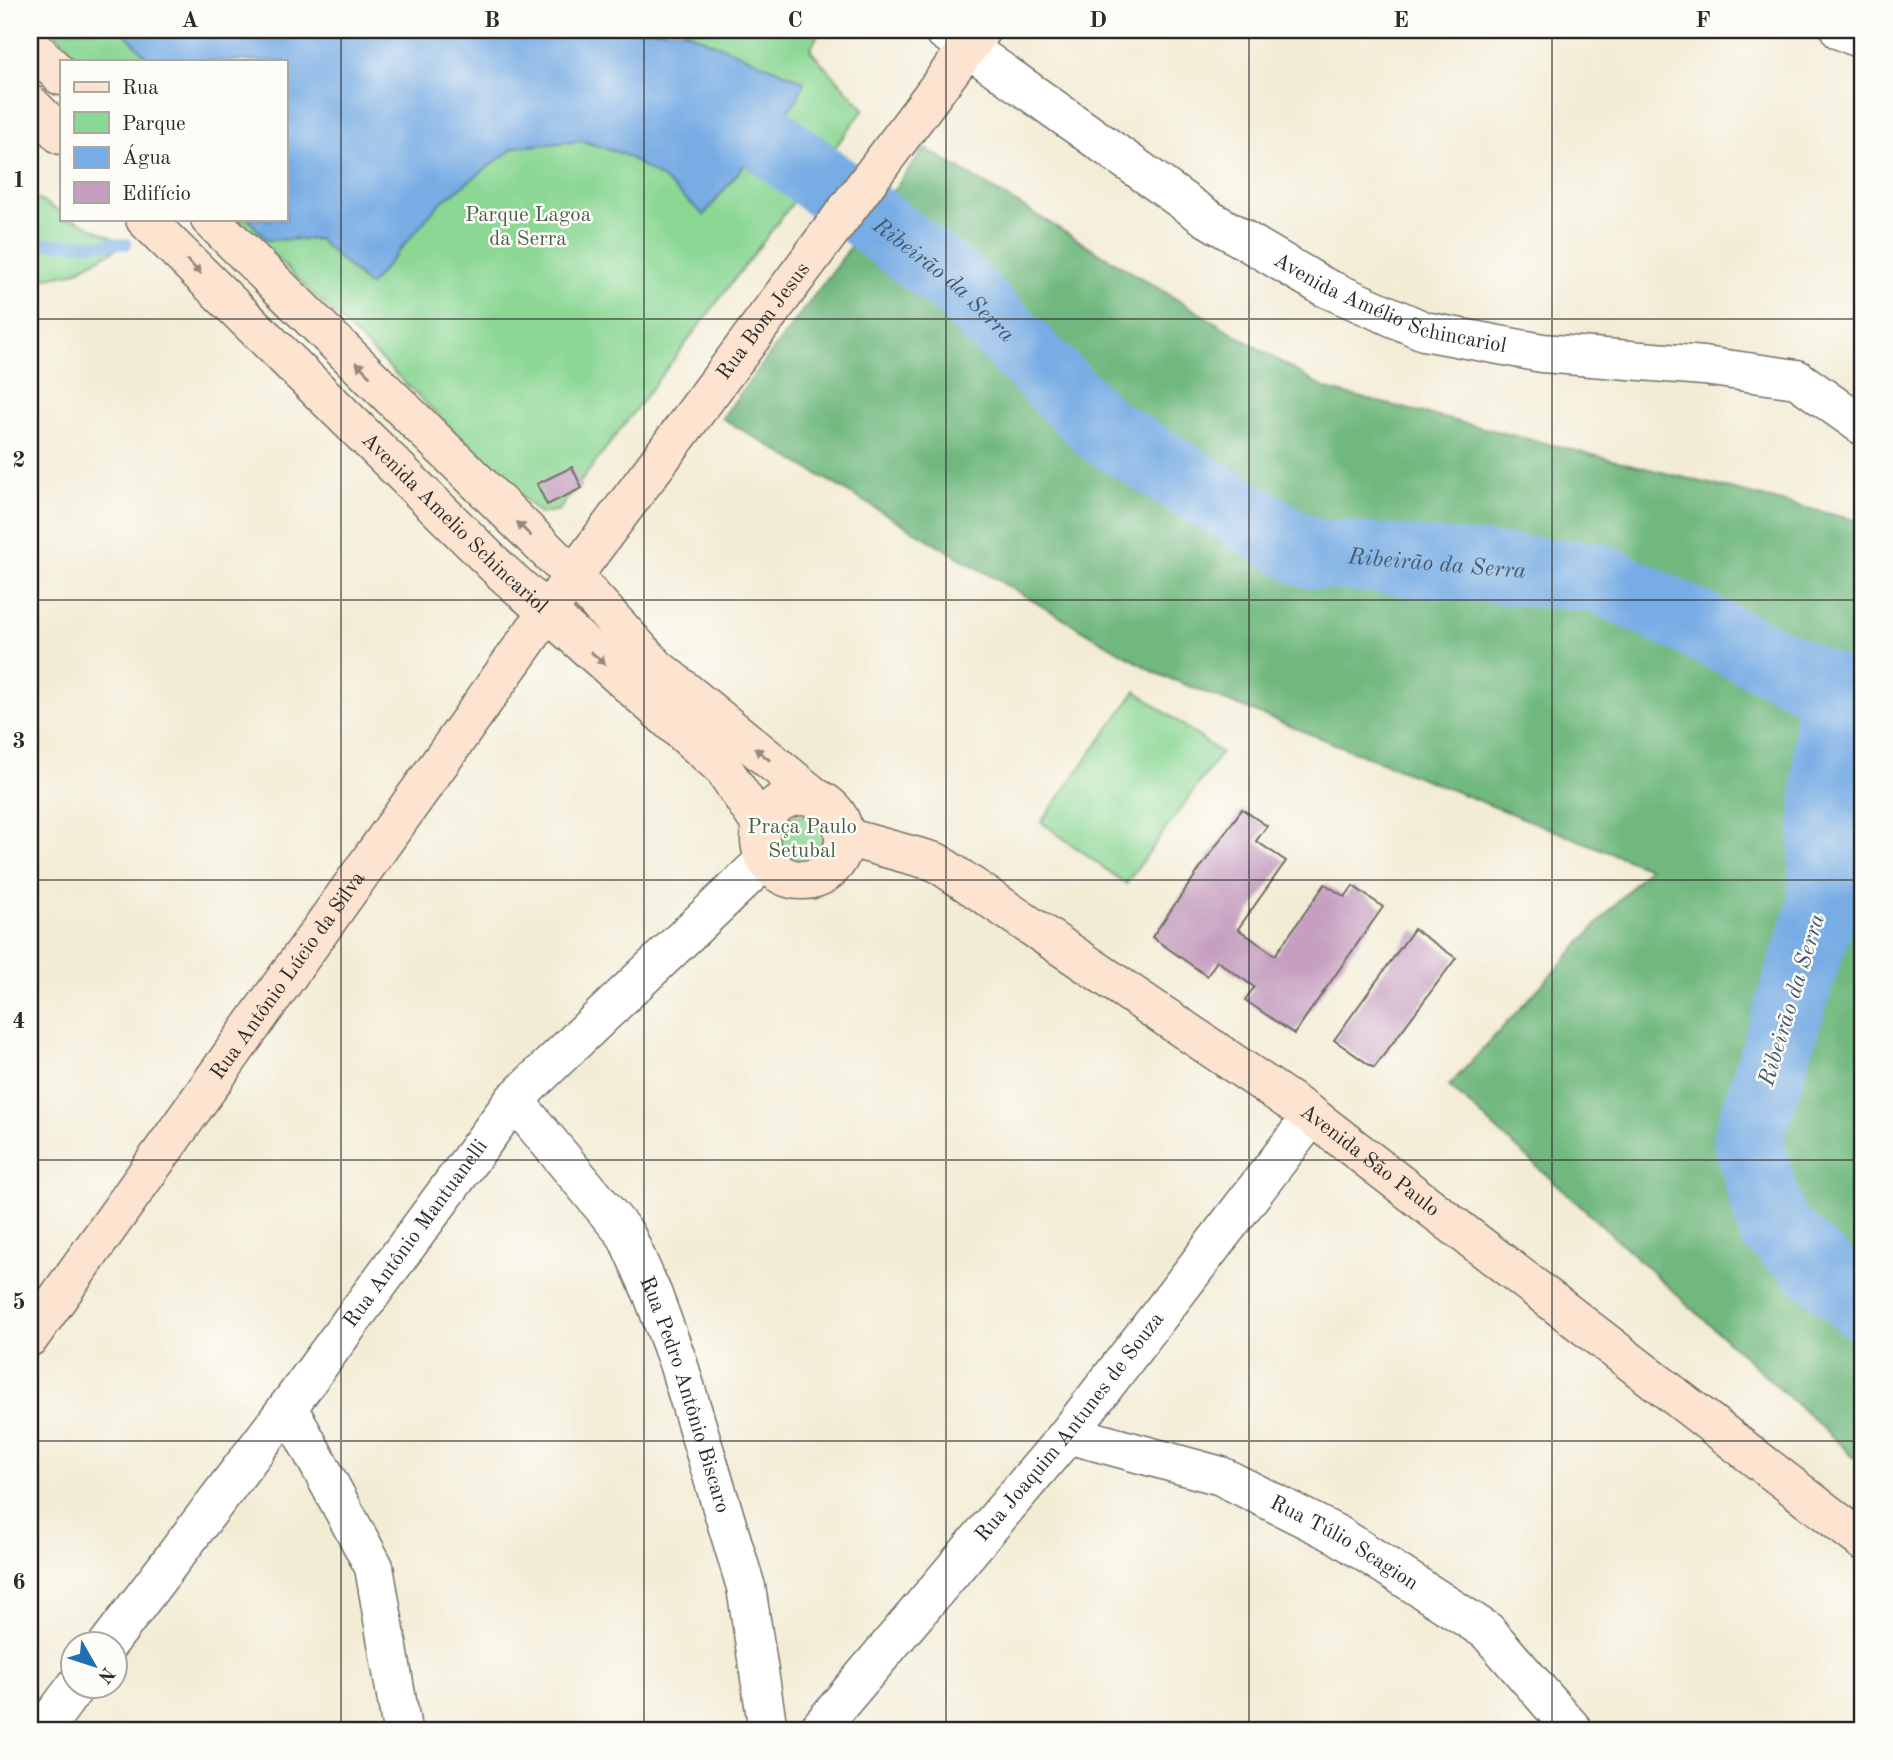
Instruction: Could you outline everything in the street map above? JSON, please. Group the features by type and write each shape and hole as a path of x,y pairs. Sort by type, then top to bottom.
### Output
{"main road":[{"name":"Rua Bom Jesus","path":"547,613 938,86 964,36"},
{"path":"30,45 60,75"},
{"path":"30,104 60,134"},
{"name":"Avenida Amelio Schincariol","path":"146,220 502,572 723,768 763,842"},
{"name":"Avenida Amelio Schincariol","path":"211,220 573,576 656,667 815,797"},
{"name":"Rua Antônio Lúcio da Silva","path":"30,1337 547,613"},
{"path":"802,795 827,803 843,824 845,837 842,852 835,865 810,880 795,880 781,875 769,866 763,842 768,813 789,797 802,795"},
{"name":"Avenida São Paulo","path":"845,837 936,862 1312,1116 1863,1541"}],"street":[{"path":"1840,30 1863,40"},
{"name":"Avenida Amélio Schincariol","path":"964,36 1207,218 1324,287 1424,331 1542,353 1704,366 1797,379 1863,426"},
{"name":"Rua Antônio Mantuanelli","path":"119,1630 288,1407 514,1100 763,842"},
{"name":"Rua Pedro Antônio Biscaro","path":"514,1100 626,1235 653,1296 678,1363 746,1587 768,1730"},
{"name":"Rua Joaquim Antunes de Souza","path":"818,1730 1068,1434 1312,1116"},
{"path":"288,1407 374,1567 402,1730"},
{"name":"Rua Túlio Scagion","path":"1068,1434 1221,1476 1338,1535 1487,1632 1573,1730"},
{"path":"43,1730 66,1700"}],"green space":[{"name":"Parque Lagoa da Serra","path":"53,30 820,30 810,50 864,109 559,510 540,514 237,220 287,220 287,60 78,60"},
{"path":"925,148 1326,389 1863,522 1863,1465 1449,1086 1649,868 1156,673 722,418"},
{"path":"30,195 60,211 60,220 76,220 126,244 72,273 30,281"},
{"path":"1136,691 1221,753 1126,884 1041,822"},
{"name":"Praça Paulo Setubal","path":"802,815 819,822 826,839 819,856 802,863 785,856 778,839 785,822"}],"water":[{"path":"122,30 682,30 804,81 798,98 704,215 663,179 623,154 582,141 515,147 440,203 369,286 318,239 267,240 249,220 287,220 287,60 149,60"}],"building":[{"path":"572,467 582,488 547,505 537,484"},
{"path":"1242,809 1267,826 1256,841 1286,861 1238,929 1275,955 1325,884 1345,897 1353,886 1383,907 1294,1034 1245,1000 1254,987 1217,961 1207,976 1152,937"},
{"path":"1414,929 1456,958 1374,1068 1334,1040"}],"waterway":[{"name":"Ribeirão da Serra","path":"765,137 958,286 1103,430 1307,553 1597,577 1831,689 1822,908 1748,1139 1772,1226 1863,1306"},
{"path":"30,244 126,244"}]}
